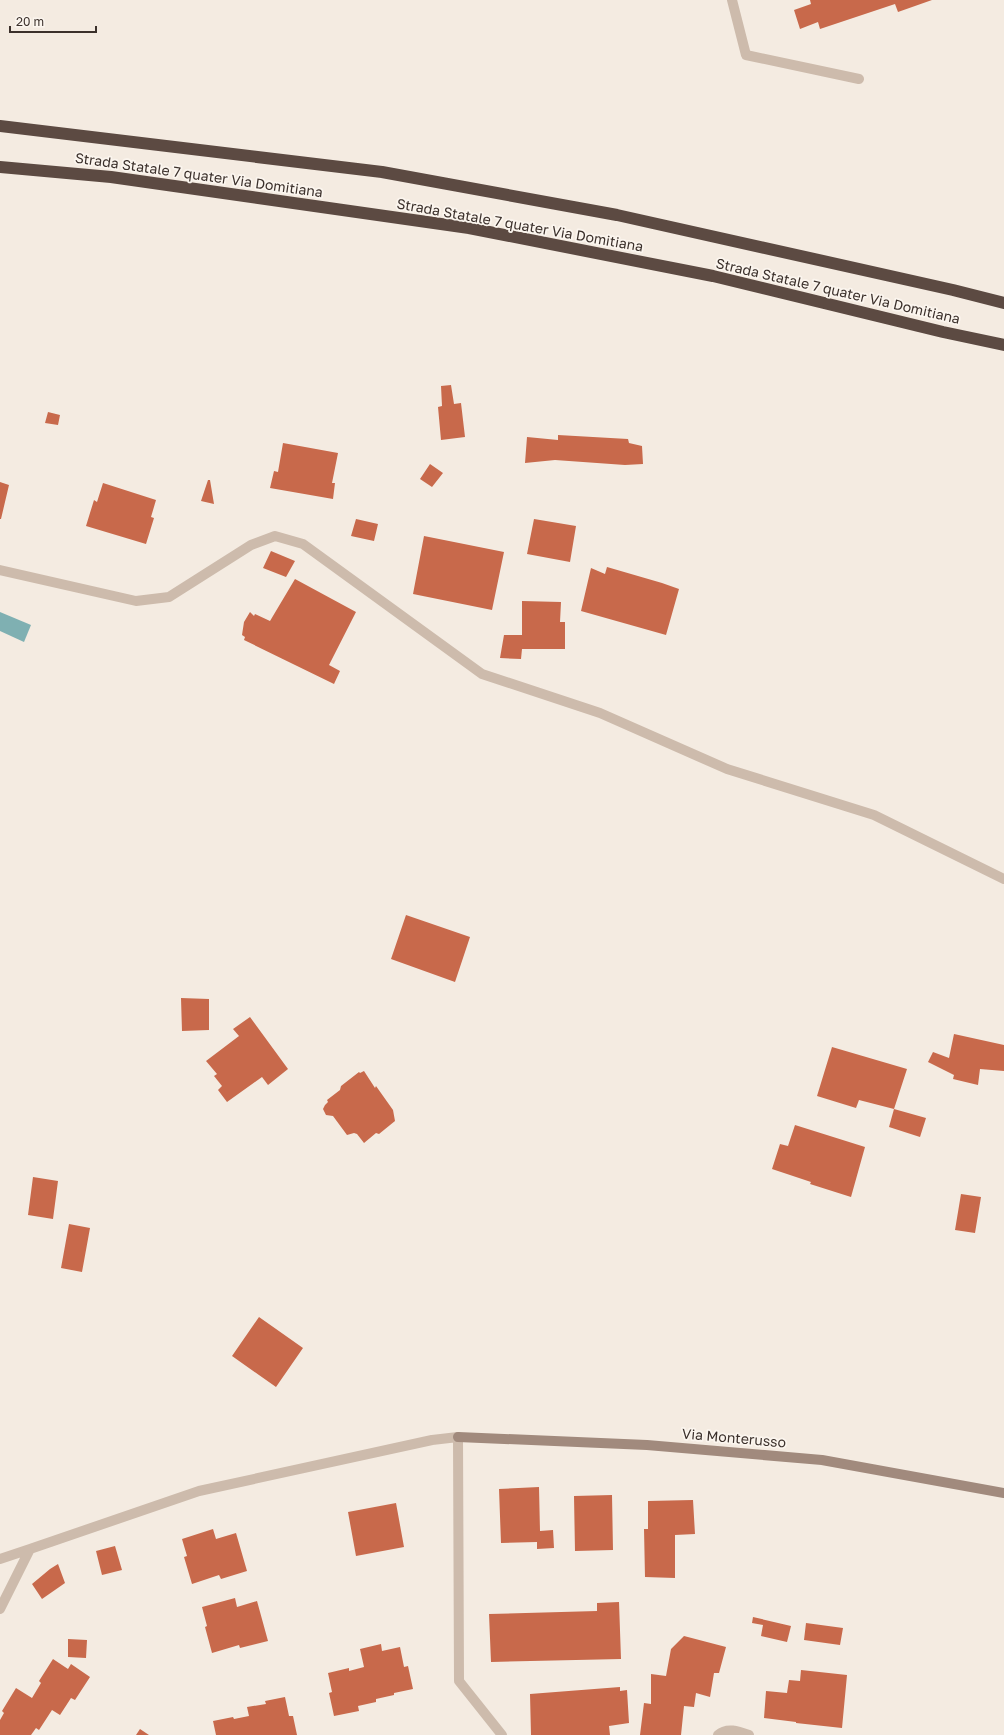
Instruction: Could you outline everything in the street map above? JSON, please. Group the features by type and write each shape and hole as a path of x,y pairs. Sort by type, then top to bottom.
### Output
{"highway":[{"name":"Strada Statale 7 quater Via Domitiana","path":"0,126 382,172 617,215 953,290 1004,303"},
{"name":"Strada Statale 7 quater Via Domitiana","path":"0,167 111,177 469,228 713,276 943,332 1004,345"}],"street":[{"path":"732,0 746,55 859,79"},
{"path":"0,570 136,601 169,597 251,545 275,536 303,544 431,635 482,674 600,713 727,769 874,815 1004,879"},
{"path":"0,1559 199,1492 432,1440 458,1437 459,1680 502,1735"},
{"name":"Via Monterusso","path":"458,1437 647,1445 822,1460 1004,1493"},
{"path":"0,1608 30,1549"},
{"path":"718,1735 726,1730 738,1731 748,1735"}],"water":[{"path":"0,612 31,625 24,642 0,631"}],"building":[{"path":"810,0 932,0 898,12 895,4 820,29 818,22 800,29 794,10 811,4"},
{"path":"451,385 454,404 461,403 465,437 441,440 438,407 442,406 441,386"},
{"path":"48,412 60,415 58,425 45,423"},
{"path":"558,435 628,439 629,443 642,446 643,464 625,465 555,460 525,463 527,437 558,440"},
{"path":"283,443 338,453 332,483 335,483 333,499 270,488 274,471 278,472"},
{"path":"430,464 443,473 432,487 420,479"},
{"path":"208,480 210,480 214,504 201,501"},
{"path":"0,482 9,485 1,519 0,519"},
{"path":"103,483 156,500 151,517 154,518 146,544 86,526 94,500 97,502"},
{"path":"356,519 378,524 374,541 351,536"},
{"path":"534,519 576,526 570,562 527,554"},
{"path":"424,536 504,552 492,610 413,594"},
{"path":"271,551 295,561 286,577 263,568"},
{"path":"607,567 679,589 666,635 581,611 591,568 605,574"},
{"path":"295,579 356,612 329,665 340,671 334,684 244,640 245,637 242,635 244,622 250,612 254,616 255,614 270,621"},
{"path":"522,601 561,602 560,622 565,622 565,649 522,649 521,659 500,658 504,635 522,635"},
{"path":"406,915 470,937 455,982 391,959"},
{"path":"181,998 209,999 209,1030 182,1031"},
{"path":"250,1017 288,1069 268,1085 262,1077 227,1102 218,1090 222,1086 214,1076 217,1074 206,1061 239,1036 233,1029"},
{"path":"954,1034 1004,1045 1004,1071 980,1069 978,1085 953,1079 954,1075 928,1062 933,1052 949,1058"},
{"path":"832,1047 907,1069 894,1109 859,1100 856,1108 817,1096"},
{"path":"364,1071 375,1088 376,1086 393,1110 395,1121 379,1134 376,1133 364,1143 357,1134 354,1133 347,1135 333,1116 326,1115 323,1109 328,1102 327,1100 340,1090 341,1086 359,1072"},
{"path":"894,1109 926,1118 920,1137 889,1127"},
{"path":"795,1125 865,1147 851,1197 810,1184 811,1182 772,1169 780,1144 788,1146"},
{"path":"33,1177 58,1181 53,1219 28,1215"},
{"path":"961,1194 981,1197 975,1233 955,1230"},
{"path":"69,1224 90,1228 82,1272 61,1268"},
{"path":"259,1317 303,1348 276,1387 232,1356"},
{"path":"539,1487 540,1531 553,1530 554,1548 537,1549 537,1542 501,1543 499,1489"},
{"path":"612,1495 613,1550 575,1551 574,1496"},
{"path":"693,1500 695,1534 675,1535 675,1578 645,1577 644,1529 648,1529 648,1501"},
{"path":"396,1503 404,1547 356,1556 348,1512"},
{"path":"213,1529 216,1539 236,1533 247,1571 221,1579 219,1575 192,1584 184,1557 187,1556 182,1539"},
{"path":"115,1546 122,1570 102,1575 96,1551"},
{"path":"58,1564 65,1583 42,1599 32,1584"},
{"path":"235,1598 237,1607 257,1601 268,1641 240,1648 239,1645 212,1653 205,1627 207,1626 202,1607"},
{"path":"619,1602 621,1659 491,1662 489,1614 597,1611 597,1603"},
{"path":"753,1617 791,1626 787,1642 761,1636 763,1625 752,1623"},
{"path":"806,1623 843,1628 840,1645 804,1640"},
{"path":"684,1636 726,1647 719,1673 714,1673 710,1697 696,1693 694,1707 684,1706 681,1735 640,1735 644,1703 651,1704 651,1674 666,1676 671,1649"},
{"path":"68,1639 87,1640 86,1658 68,1657"},
{"path":"381,1644 382,1651 400,1647 404,1667 408,1666 413,1689 394,1693 394,1695 376,1699 376,1702 358,1706 359,1711 334,1716 329,1693 332,1692 328,1673 349,1668 349,1671 364,1667 360,1649"},
{"path":"53,1659 68,1669 71,1664 90,1677 75,1700 71,1698 60,1715 52,1710 39,1730 36,1728 31,1735 0,1735 0,1720 4,1713 2,1711 16,1688 32,1698 41,1683 39,1681"},
{"path":"801,1670 847,1675 842,1728 764,1718 766,1691 787,1693 789,1680 800,1681"},
{"path":"620,1687 620,1691 627,1690 629,1723 609,1726 610,1735 531,1735 530,1694"},
{"path":"285,1697 289,1716 293,1716 297,1735 216,1735 213,1721 233,1717 234,1719 249,1716 247,1707 266,1704 265,1701"},
{"path":"140,1729 149,1735 136,1735"}]}
